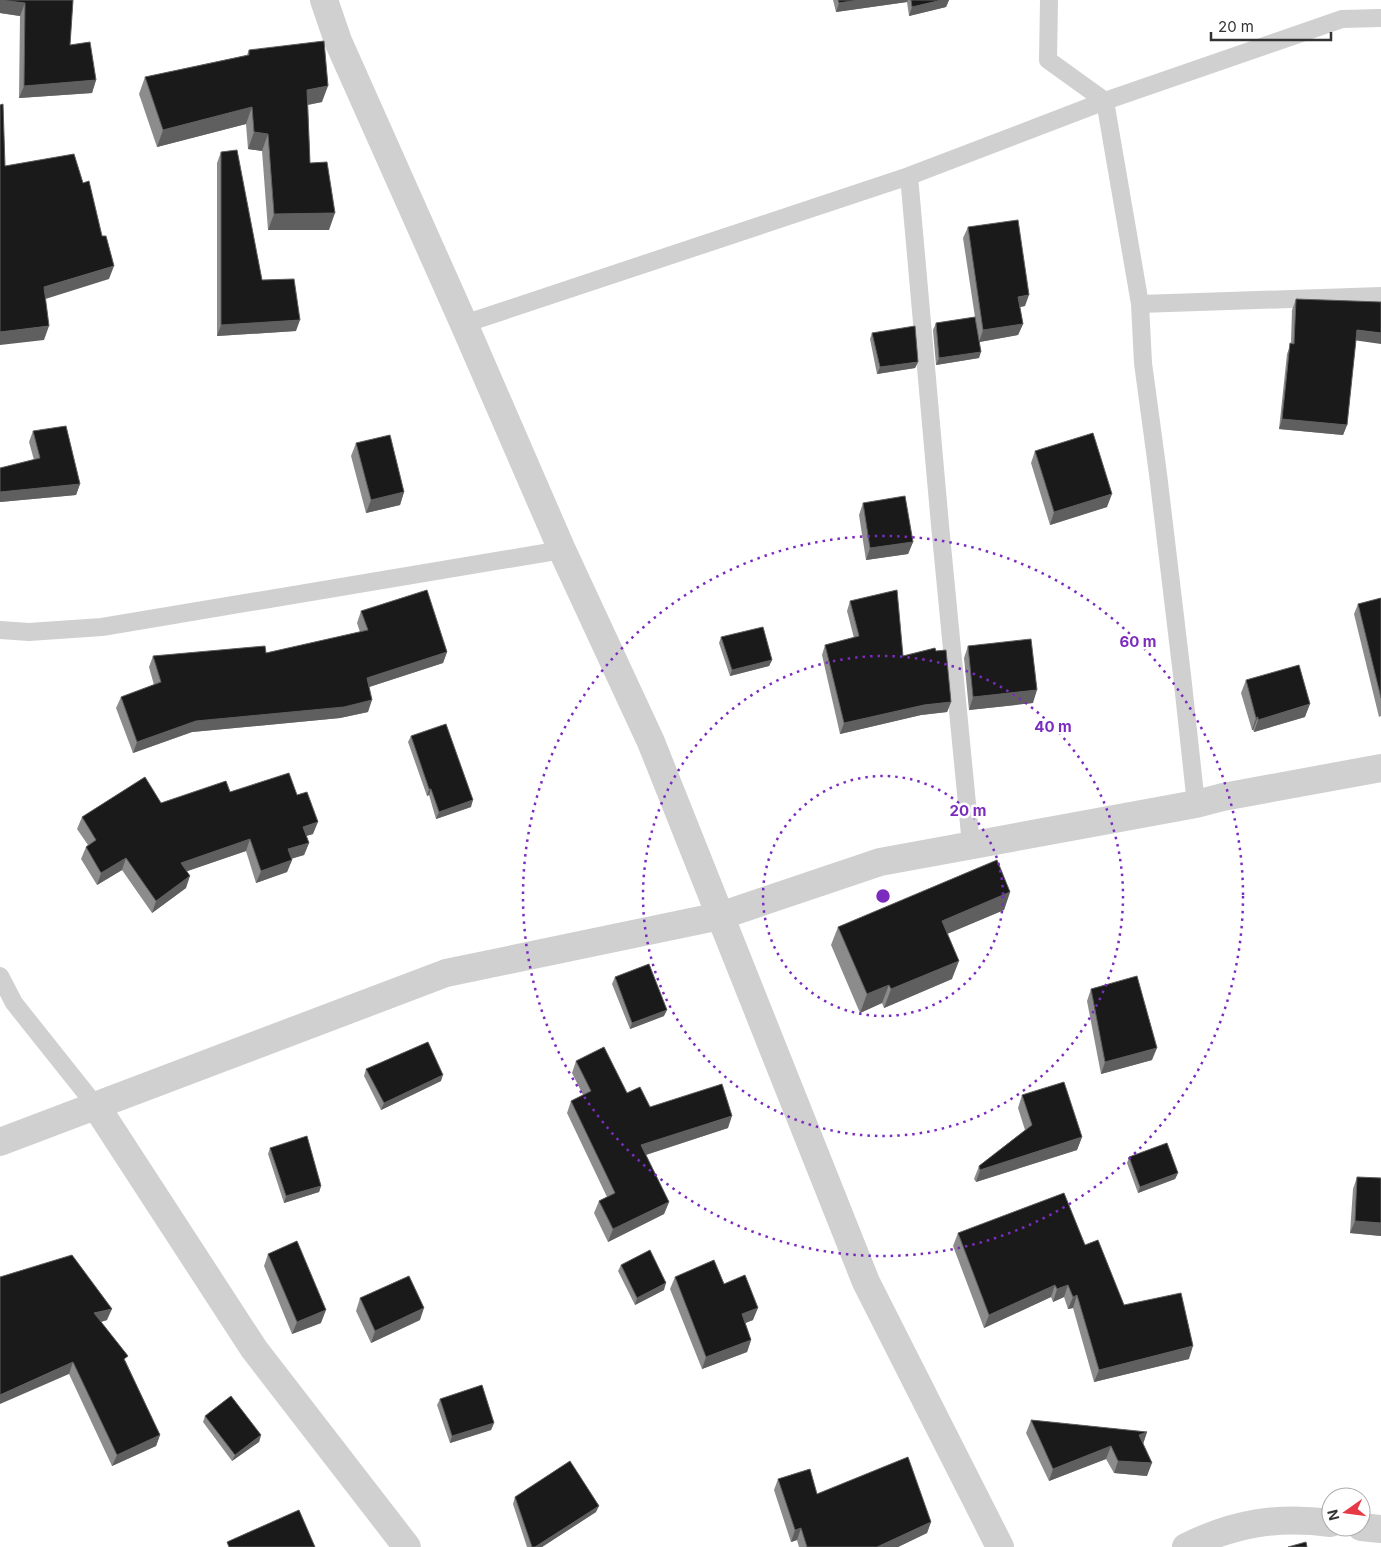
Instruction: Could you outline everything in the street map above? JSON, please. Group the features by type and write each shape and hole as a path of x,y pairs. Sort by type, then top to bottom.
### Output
{"street":[{"path":"324,0 338,41 562,550 651,742 866,1282 1000,1547"},
{"path":"0,1142 446,973 720,916 880,862 1381,768"},
{"path":"96,1106 254,1349 408,1547"},
{"path":"1186,1547 1230,1528 1263,1522 1307,1519 1321,1521"}],"lane":[{"path":"1049,0 1048,60 1105,101 1140,304 1142,363 1158,474 1196,804"},
{"path":"464,324 909,176 1105,101 1342,18 1381,18"},
{"path":"909,176 941,535 972,844"},
{"path":"1140,304 1381,296"},
{"path":"0,630 29,632 102,627 562,550"},
{"path":"0,976 14,1003 96,1106"}],"building":[{"path":"0,0 73,0 70,45 90,42 96,80 24,86 25,3"},
{"path":"838,0 859,0 839,3"},
{"path":"911,0 942,0 912,7"},
{"path":"324,41 328,86 307,90 310,163 327,162 335,213 274,214 268,134 254,132 252,107 163,130 145,77 249,55 249,50"},
{"path":"3,104 5,166 74,154 83,183 89,181 102,236 106,236 114,266 44,287 49,326 0,332 0,105"},
{"path":"237,150 262,280 294,279 300,320 221,325 221,152"},
{"path":"1018,220 1029,295 1018,297 1023,324 983,330 968,227"},
{"path":"1296,299 1381,302 1381,333 1357,330 1347,425 1282,419 1290,343 1294,344"},
{"path":"975,317 981,352 939,358 936,323"},
{"path":"915,326 918,362 880,367 872,333"},
{"path":"66,426 80,484 0,492 0,468 40,458 33,431"},
{"path":"1093,433 1112,494 1054,512 1035,451"},
{"path":"390,435 404,492 371,500 356,443"},
{"path":"905,496 913,542 870,548 863,503"},
{"path":"427,590 447,652 367,678 372,700 344,707 196,721 137,742 121,697 161,682 153,656 265,646 266,653 368,630 361,611"},
{"path":"897,590 903,656 935,648 936,651 946,650 951,702 924,705 844,723 825,645 859,636 850,601"},
{"path":"1381,598 1381,698 1358,604"},
{"path":"763,627 772,660 732,670 721,637"},
{"path":"1031,639 1037,690 973,697 968,646"},
{"path":"1299,665 1310,704 1258,720 1246,680"},
{"path":"446,724 473,800 439,812 411,736"},
{"path":"289,773 297,795 307,792 318,822 303,827 309,843 288,849 292,860 261,871 250,839 181,863 190,876 156,901 126,858 101,873 86,847 96,840 82,817 145,777 161,803 226,781 230,792"},
{"path":"997,860 1010,892 942,921 959,961 891,989 889,985 867,994 838,927"},
{"path":"649,964 667,1010 632,1023 615,977"},
{"path":"1137,976 1157,1048 1105,1062 1091,989"},
{"path":"428,1042 443,1075 384,1103 366,1069"},
{"path":"604,1047 627,1093 640,1087 650,1107 722,1084 732,1116 641,1145 669,1202 613,1229 599,1201 615,1193 571,1101 591,1091 576,1061"},
{"path":"1064,1082 1082,1137 980,1170 979,1166 1032,1125 1022,1095"},
{"path":"307,1136 321,1186 286,1196 270,1148"},
{"path":"1167,1143 1178,1173 1140,1187 1129,1157"},
{"path":"1357,1177 1381,1178 1381,1223 1355,1221"},
{"path":"1064,1193 1085,1245 1098,1240 1124,1305 1181,1293 1193,1346 1099,1370 1077,1295 1073,1297 1068,1285 1057,1289 1055,1285 989,1315 958,1233"},
{"path":"297,1241 326,1310 297,1322 268,1254"},
{"path":"650,1250 666,1283 637,1298 621,1265"},
{"path":"72,1255 112,1309 94,1313 128,1356 124,1359 160,1435 117,1455 73,1362 0,1395 0,1277"},
{"path":"714,1260 724,1284 745,1275 758,1308 742,1314 751,1340 706,1357 675,1277"},
{"path":"409,1276 424,1308 375,1331 360,1298"},
{"path":"482,1385 494,1423 452,1436 440,1399"},
{"path":"231,1396 261,1435 235,1455 205,1416"},
{"path":"1031,1420 1147,1432 1139,1435 1152,1463 1118,1461 1111,1446 1053,1469"},
{"path":"908,1457 931,1522 877,1547 807,1547 801,1528 795,1530 778,1479 810,1469 817,1494"},
{"path":"570,1461 599,1506 535,1547 532,1547 515,1497"},
{"path":"299,1510 315,1547 229,1547 227,1542"},
{"path":"1306,1542 1307,1547 1288,1547"}]}
